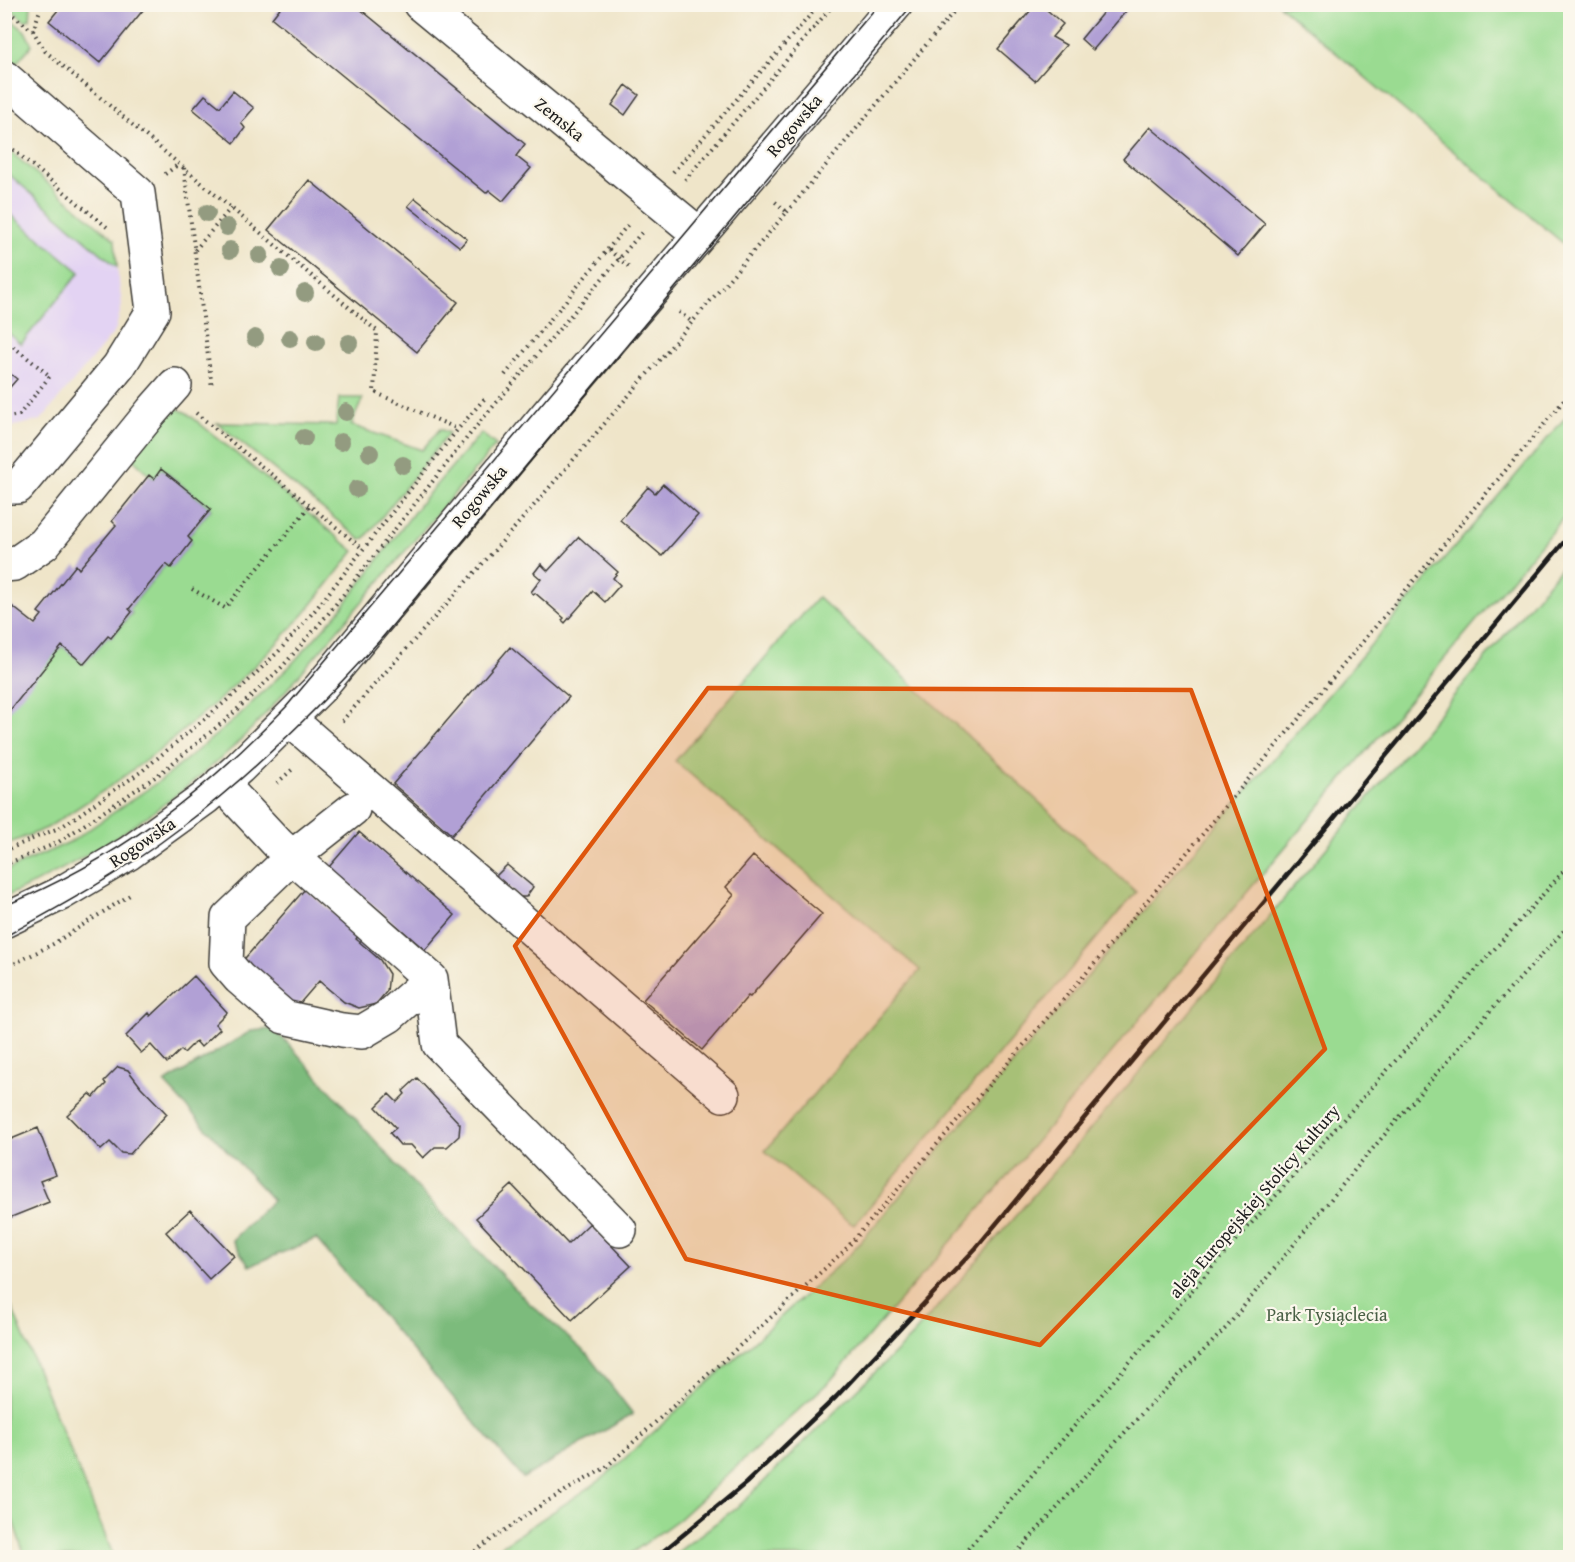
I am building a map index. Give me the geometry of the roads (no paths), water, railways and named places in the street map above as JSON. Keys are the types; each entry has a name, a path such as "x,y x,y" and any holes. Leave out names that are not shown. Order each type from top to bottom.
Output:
{"street":[{"name":"Zemska","path":"420,4 700,235"},
{"name":"Rogowska","path":"4,921 60,894 129,853 205,798 319,689 896,4"},
{"path":"4,76 138,193 153,311 119,366 18,487 4,487"},
{"path":"4,565 15,564 44,544 172,388"},
{"path":"289,719 723,1095"},
{"path":"221,783 292,857 431,979 439,1044 620,1230"},
{"path":"353,809 292,857 228,918 226,963 239,978 284,1017 342,1030 362,1032 389,1016 431,979"}],"tram line":[{"path":"4,906 84,868 156,822 222,768 286,707 879,4"},
{"path":"4,937 116,873 179,829 260,762 334,690 381,639 913,4"}],"railway":[{"path":"655,1558 746,1483 836,1397 976,1248 1570,535"}],"park label":[{"name":"Park Tysiąclecia","path":"1327,1314"}]}
